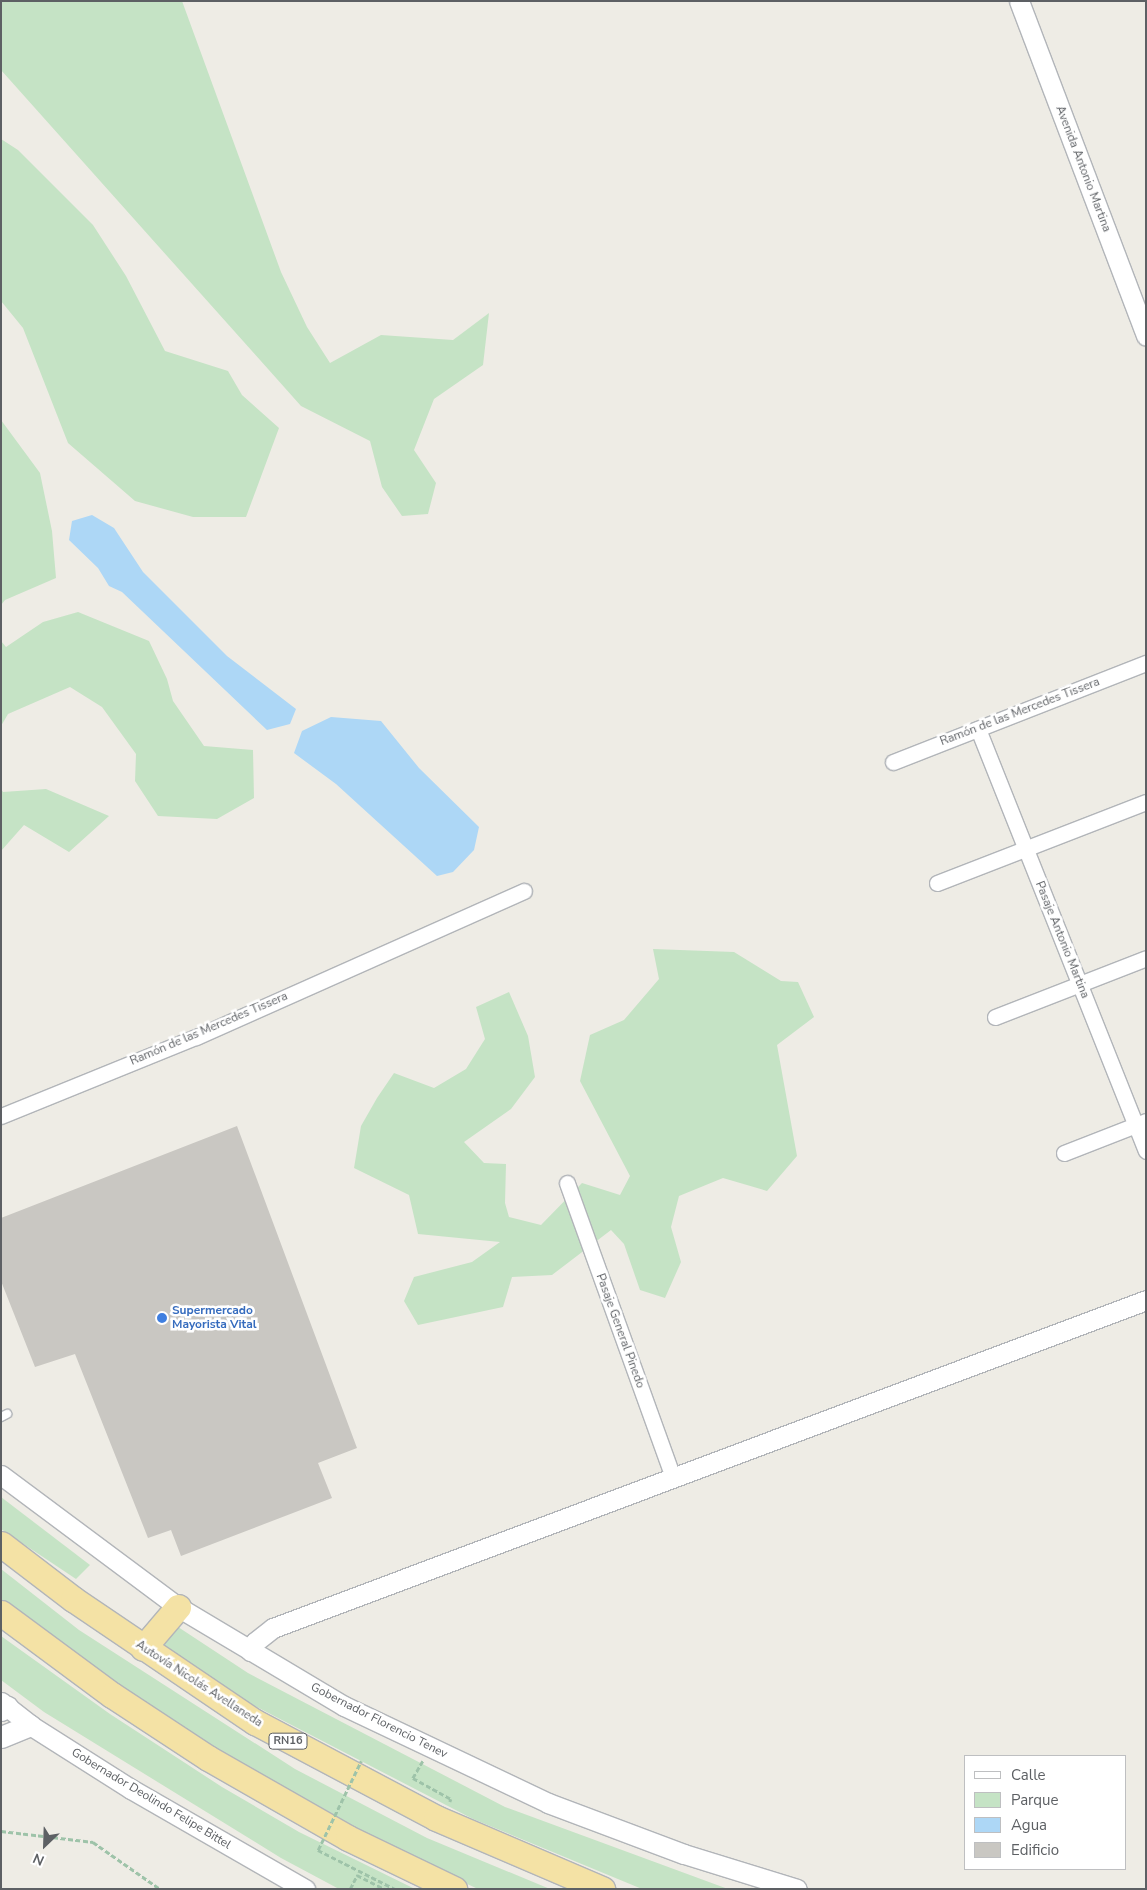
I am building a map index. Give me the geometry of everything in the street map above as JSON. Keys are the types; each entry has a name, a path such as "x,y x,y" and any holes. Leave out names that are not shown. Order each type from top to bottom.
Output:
{"highway":[{"name":"Autovía Nicolás Avellaneda","path":"1,1544 143,1648 255,1722 371,1786 538,1864 602,1889"},
{"path":"143,1648 178,1607"},
{"path":"1,1613 112,1695 230,1772 348,1838 454,1889"}],"main road":[{"path":"1,1737 30,1725"}],"street":[{"name":"Avenida Antonio Martina","path":"1019,1 1146,336"},
{"name":"Ramón de las Mercedes Tissera","path":"893,762 1146,663"},
{"name":"Pasaje Antonio Martina","path":"978,729 1080,984 1141,1123 1146,1151"},
{"path":"937,883 1146,802"},
{"name":"Ramón de las Mercedes Tissera","path":"1,1116 196,1037 524,891"},
{"path":"995,1017 1146,958"},
{"path":"1064,1153 1141,1123"},
{"name":"Pasaje General Pinedo","path":"568,1183 673,1478"},
{"path":"250,1651 255,1642 273,1628 1146,1300"},
{"name":"Gobernador Florencio Tenev","path":"1,1475 178,1607 344,1706 548,1803 684,1854 797,1889"},
{"name":"Gobernador Deolindo Felipe Bittel","path":"3,1706 132,1789 306,1889"}],"path":[{"path":"413,1778 425,1758"},
{"path":"362,1761 318,1850 396,1889"},
{"path":"1,1831 92,1842 160,1889"},
{"path":"350,1889 357,1874 384,1889"}],"green space":[{"path":"1,1 182,1 281,272 307,327 330,363 381,335 453,340 489,313 483,365 434,399 414,450 436,483 428,514 402,516 382,487 370,441 301,406 1,70"},
{"path":"1,139 18,150 93,225 126,276 165,351 228,371 242,395 279,428 246,517 193,517 135,501 68,443 23,328 1,301"},
{"path":"1,420 40,473 52,531 56,578 5,600 1,605"},
{"path":"78,612 149,641 167,679 173,701 204,746 253,750 254,798 217,819 158,816 135,781 136,754 102,707 70,687 8,714 1,726 1,641 6,647 43,622"},
{"path":"1,789 3,792 46,789 109,816 69,852 24,825 1,851"},
{"path":"653,949 734,952 781,981 798,982 814,1017 777,1045 797,1156 767,1191 723,1178 679,1196 671,1227 681,1262 665,1298 640,1290 624,1244 611,1230 552,1275 512,1277 503,1307 418,1325 404,1301 414,1277 472,1262 500,1242 418,1234 409,1195 354,1168 361,1126 377,1098 394,1073 434,1088 466,1069 485,1039 476,1007 509,992 528,1036 535,1077 511,1109 464,1142 484,1163 506,1164 505,1203 509,1217 541,1225 582,1183 620,1195 630,1176 580,1081 590,1035 624,1020 659,979"},
{"path":"1,1497 90,1565 76,1579 1,1529"},
{"path":"1,1569 79,1630 295,1769 427,1838 550,1889 478,1889 352,1830 185,1732 1,1603"},
{"path":"172,1623 248,1673 505,1807 728,1889 642,1889 473,1819 224,1690 154,1638"},
{"path":"1,1636 110,1714 222,1787 299,1832 415,1889 339,1889 281,1858 44,1712 1,1680"}],"water":[{"path":"92,515 114,528 143,572 227,656 296,709 290,724 267,730 122,592 109,586 98,568 69,540 72,521"},
{"path":"331,717 381,721 419,768 479,827 474,850 453,872 437,876 336,784 294,753 302,731"}],"building":[{"name":"Supermercado Mayorista Vital","path":"237,1126 357,1448 318,1463 332,1498 181,1556 171,1530 148,1538 75,1354 35,1367 1,1281 1,1218"}],"place":[{"name":"Supermercado Mayorista Vital","path":"162,1318"}]}
